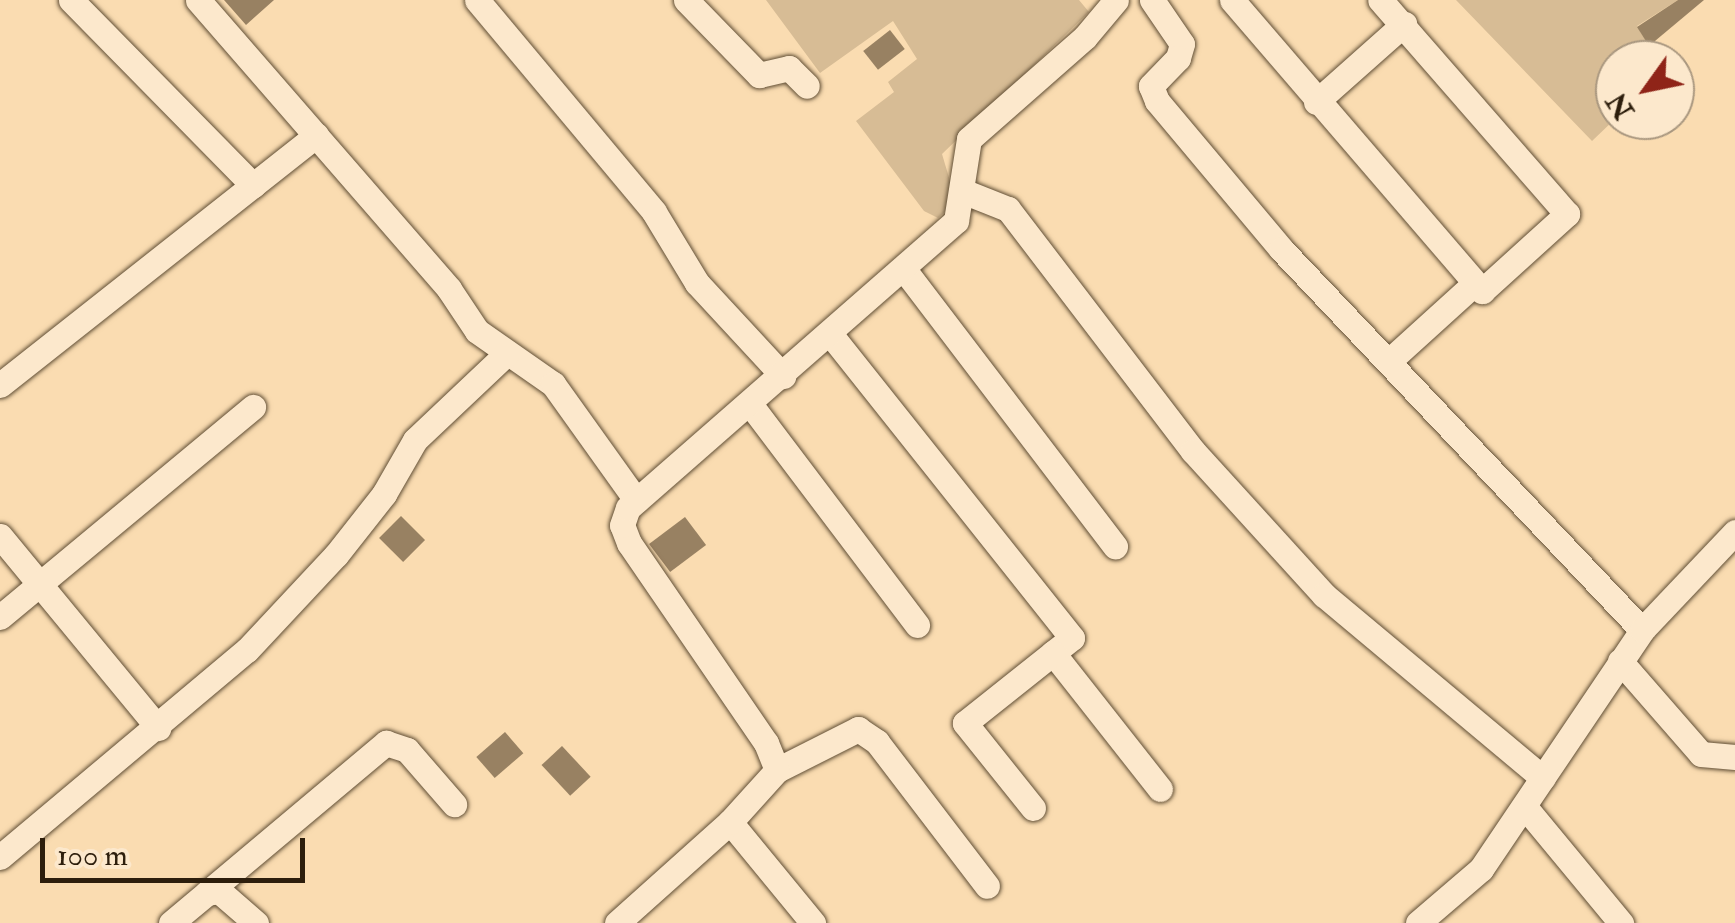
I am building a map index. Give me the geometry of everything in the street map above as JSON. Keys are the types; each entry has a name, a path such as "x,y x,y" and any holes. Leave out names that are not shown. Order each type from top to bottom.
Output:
{"street":[{"path":"71,0 252,185"},
{"path":"198,0 316,135 477,331 552,384 636,500"},
{"path":"476,0 654,212 697,283 783,376"},
{"path":"686,0 759,75 789,68 807,86"},
{"path":"1152,0 1182,44 1178,58 1152,86 1157,102 1282,249 1642,630"},
{"path":"1232,0 1482,291 1567,214 1380,0"},
{"path":"777,770 766,743 628,543 623,518 636,500 906,272 961,215 966,192 962,164 969,140 1084,37 1101,5"},
{"path":"1316,102 1404,24"},
{"path":"0,385 316,135"},
{"path":"966,192 1008,209 1193,451 1324,595 1543,778"},
{"path":"906,272 1115,546"},
{"path":"1389,361 1474,284"},
{"path":"831,336 1072,638 965,723 1033,808"},
{"path":"0,858 247,650 323,569 384,494 415,440 507,353"},
{"path":"750,404 918,625"},
{"path":"0,616 252,407"},
{"path":"0,536 158,728"},
{"path":"1427,920 1481,869 1642,630 1732,541"},
{"path":"1052,654 1160,789"},
{"path":"1620,661 1701,754 1735,757"},
{"path":"617,923 730,822 777,770 858,729 876,742 987,886"},
{"path":"170,923 386,744 408,750 454,804"},
{"path":"1525,807 1621,923"},
{"path":"730,822 812,923"},
{"path":"207,892 232,896 256,923"}],"shaded area":[{"path":"766,0 1079,0 1089,12 942,154 956,201 938,218 924,211 856,121 894,92 888,82 917,59 893,21 820,73"},
{"path":"1456,0 1678,0 1637,26 1645,40 1595,40 1592,141"}],"building":[{"path":"224,0 274,0 246,25"},
{"path":"1678,0 1704,0 1656,40 1645,40 1637,27"},
{"path":"890,30 905,49 878,70 863,51"},
{"path":"401,516 425,540 403,562 379,538"},
{"path":"685,517 706,545 670,572 649,544"},
{"path":"505,732 523,753 495,778 476,757"},
{"path":"562,746 591,777 570,796 542,765"}]}
